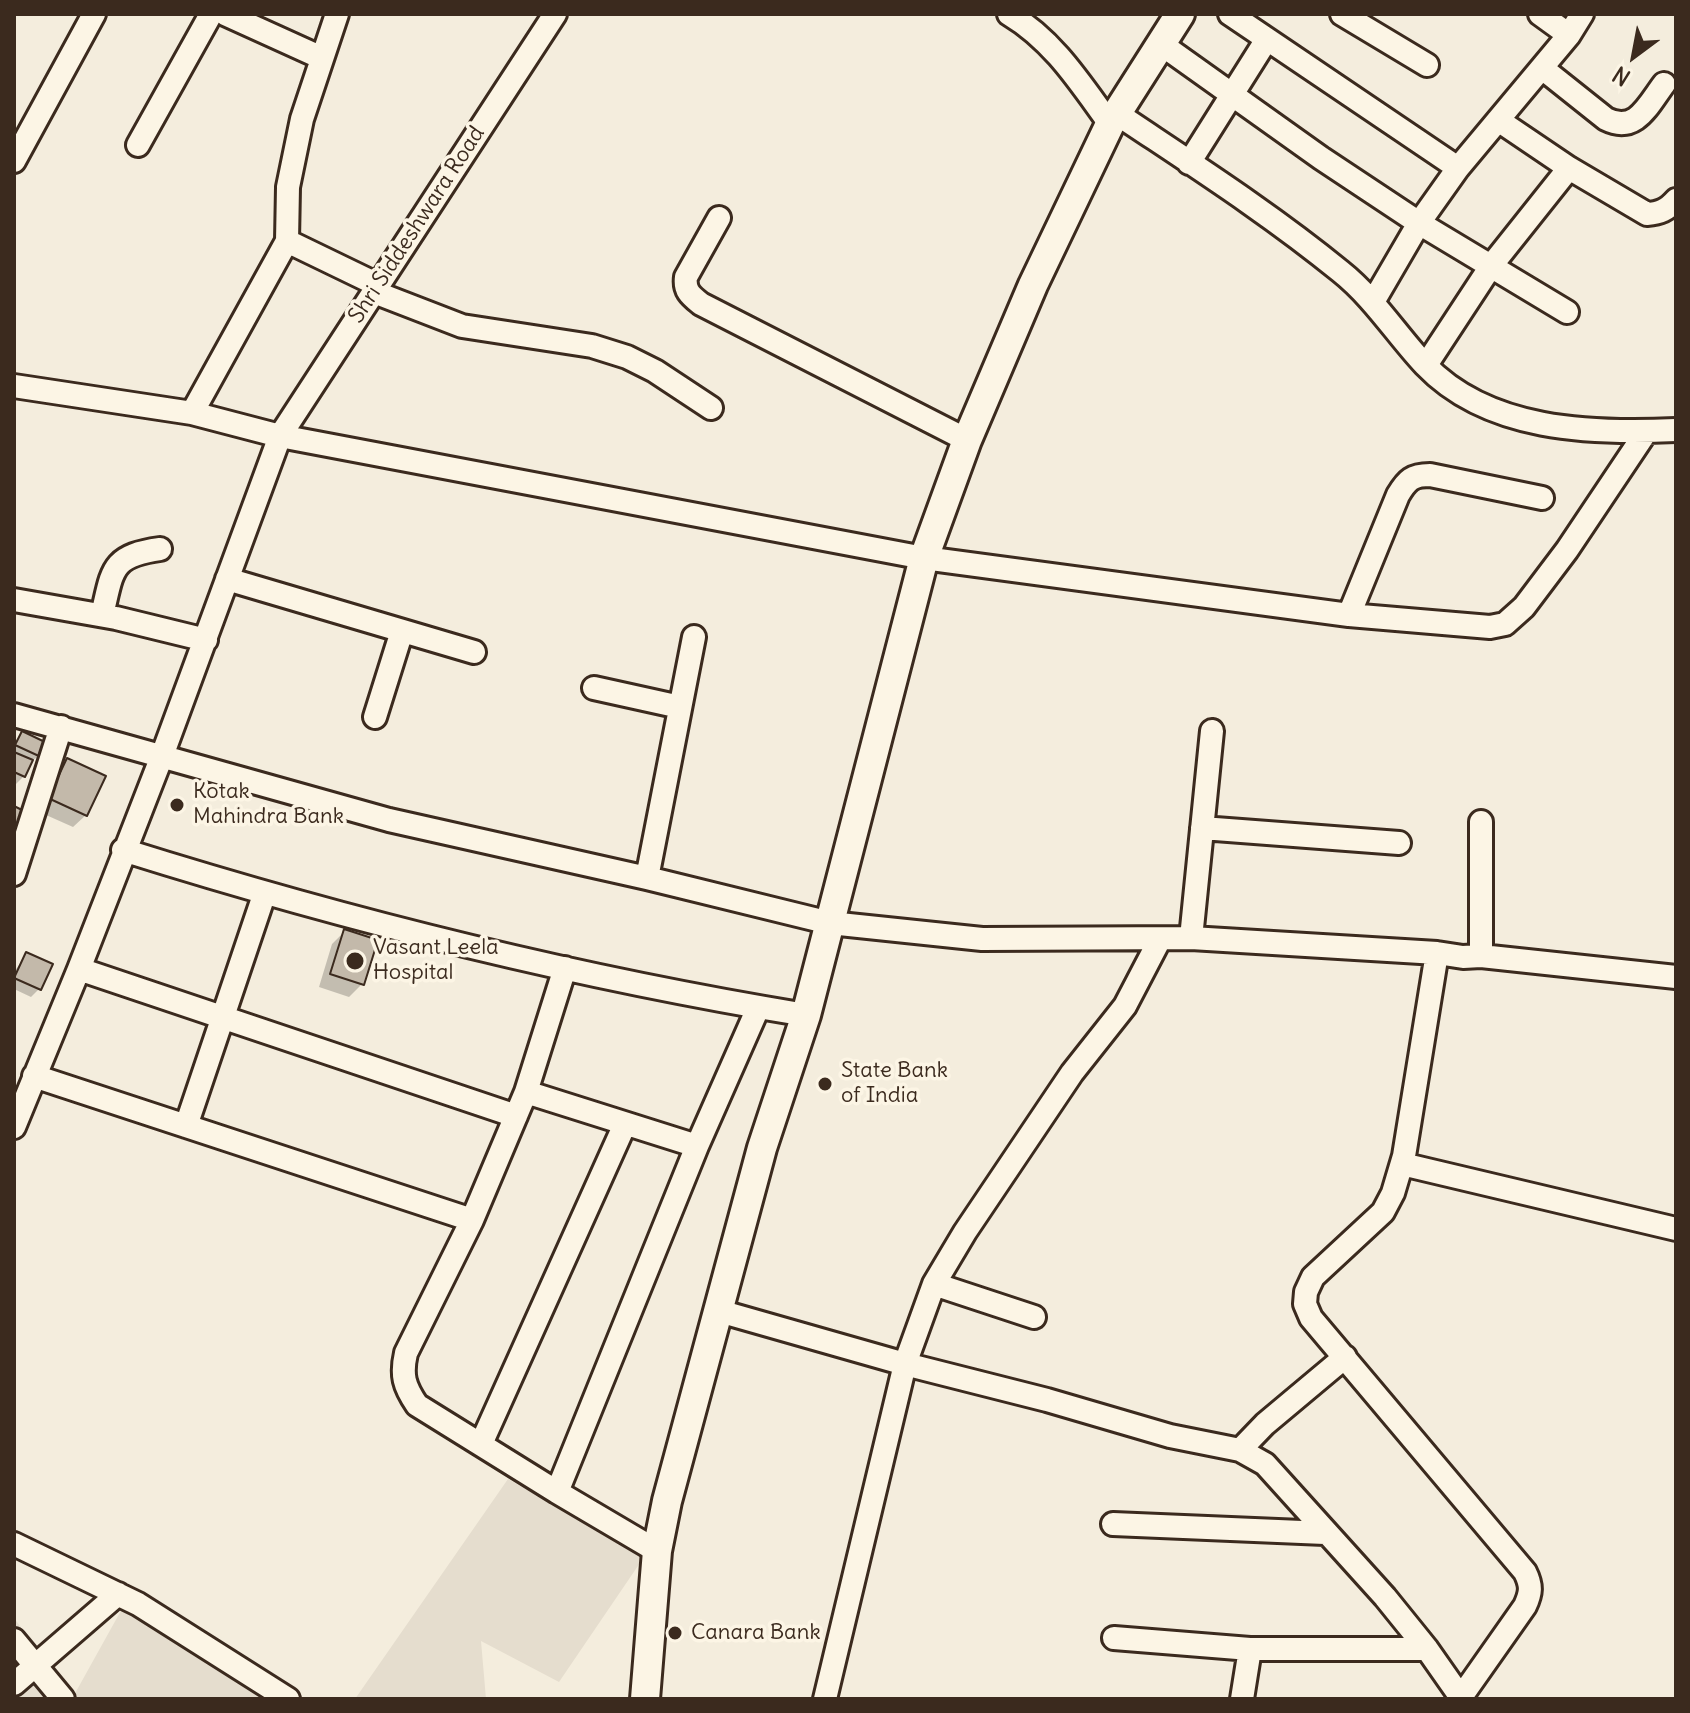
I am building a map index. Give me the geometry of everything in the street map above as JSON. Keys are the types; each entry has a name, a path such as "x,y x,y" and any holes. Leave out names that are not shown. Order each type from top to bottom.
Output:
{"main road":[{"path":"645,1699 657,1551 667,1501 762,1148 806,1015 924,558 967,440 1033,285 1113,118 1180,14"}],"street":[{"path":"14,161 94,14"},
{"path":"138,145 211,14"},
{"path":"225,14 322,58"},
{"path":"192,413 287,241 288,187 302,119 337,14"},
{"name":"Shri Siddeshwara Road","path":"14,1127 162,756 280,436 555,14"},
{"path":"1009,14 1041,36 1113,118 1189,163 1293,233 1373,302 1426,365 1451,388 1479,405 1519,418 1596,431 1660,431 1676,449"},
{"path":"1230,14 1458,168"},
{"path":"1342,14 1427,65"},
{"path":"1540,14 1569,35"},
{"path":"1373,302 1419,223 1458,168 1569,35 1582,14"},
{"path":"1189,163 1267,39"},
{"path":"1161,44 1419,223 1567,312"},
{"path":"1542,68 1615,124 1626,125 1639,117 1664,84"},
{"path":"1498,120 1569,168 1647,214 1669,208 1676,200"},
{"path":"1426,365 1491,266 1569,168"},
{"path":"719,218 686,277 689,295 701,304 967,440"},
{"path":"287,241 376,289 462,326 592,346 627,357 655,371 711,408"},
{"path":"14,386 192,413 280,436 924,558 1349,615 1490,627 1505,624 1524,607 1660,431"},
{"path":"1349,615 1398,495 1415,475 1430,475 1542,498"},
{"path":"102,615 110,584 123,559 135,553 160,549"},
{"path":"227,579 474,652"},
{"path":"14,600 102,615 206,640"},
{"path":"375,717 402,631"},
{"path":"647,878 694,637"},
{"path":"594,688 680,707"},
{"path":"14,715 389,820 830,923 982,939 1191,938 1437,953 1676,977"},
{"path":"14,874 61,727"},
{"path":"1191,938 1212,731"},
{"path":"1481,822 1481,956"},
{"path":"1202,828 1399,843"},
{"path":"123,850 264,895 565,968 806,1015"},
{"path":"186,1126 264,895"},
{"path":"825,1699 905,1364 934,1284 965,1232 1072,1073 1125,1006 1160,939"},
{"path":"719,1311 1170,1436 1240,1450 1265,1464 1385,1597 1461,1698 1525,1606 1531,1584 1525,1572 1311,1318 1305,1304 1306,1292 1313,1277 1383,1212 1393,1193 1402,1164 1437,953"},
{"path":"565,968 526,1092 472,1220 406,1353 402,1373 405,1388 417,1405 657,1551"},
{"path":"79,969 516,1116"},
{"path":"557,1492 697,1146 758,1008"},
{"path":"34,1076 472,1220"},
{"path":"526,1092 697,1146"},
{"path":"481,1444 625,1124"},
{"path":"1402,1164 1676,1229"},
{"path":"934,1284 1034,1317"},
{"path":"1240,1450 1265,1424 1345,1357"},
{"path":"1113,1524 1325,1533"},
{"path":"14,1544 118,1594 288,1699"},
{"path":"14,1684 118,1594"},
{"path":"1114,1638 1250,1649 1427,1649"},
{"path":"14,1640 63,1699"},
{"path":"1242,1699 1250,1649"}],"shaded area":[{"path":"508,1479 644,1557 559,1682 481,1641 486,1699 355,1699"},
{"path":"128,1598 284,1699 14,1699 14,1618 73,1697"}],"building":[{"path":"22,731 47,743 41,757 15,745"},
{"path":"14,752 33,760 25,777 14,772"},
{"path":"67,758 106,776 87,816 48,798"},
{"path":"14,806 24,811 14,832"},
{"path":"344,929 378,940 364,985 330,974"},
{"path":"26,952 53,964 41,990 14,978"}],"place":[{"name":"Kotak Mahindra Bank","path":"177,805"},
{"name":"Vasant Leela Hospital","path":"355,961"},
{"name":"State Bank of India","path":"825,1084"},
{"name":"Canara Bank","path":"675,1633"}]}
